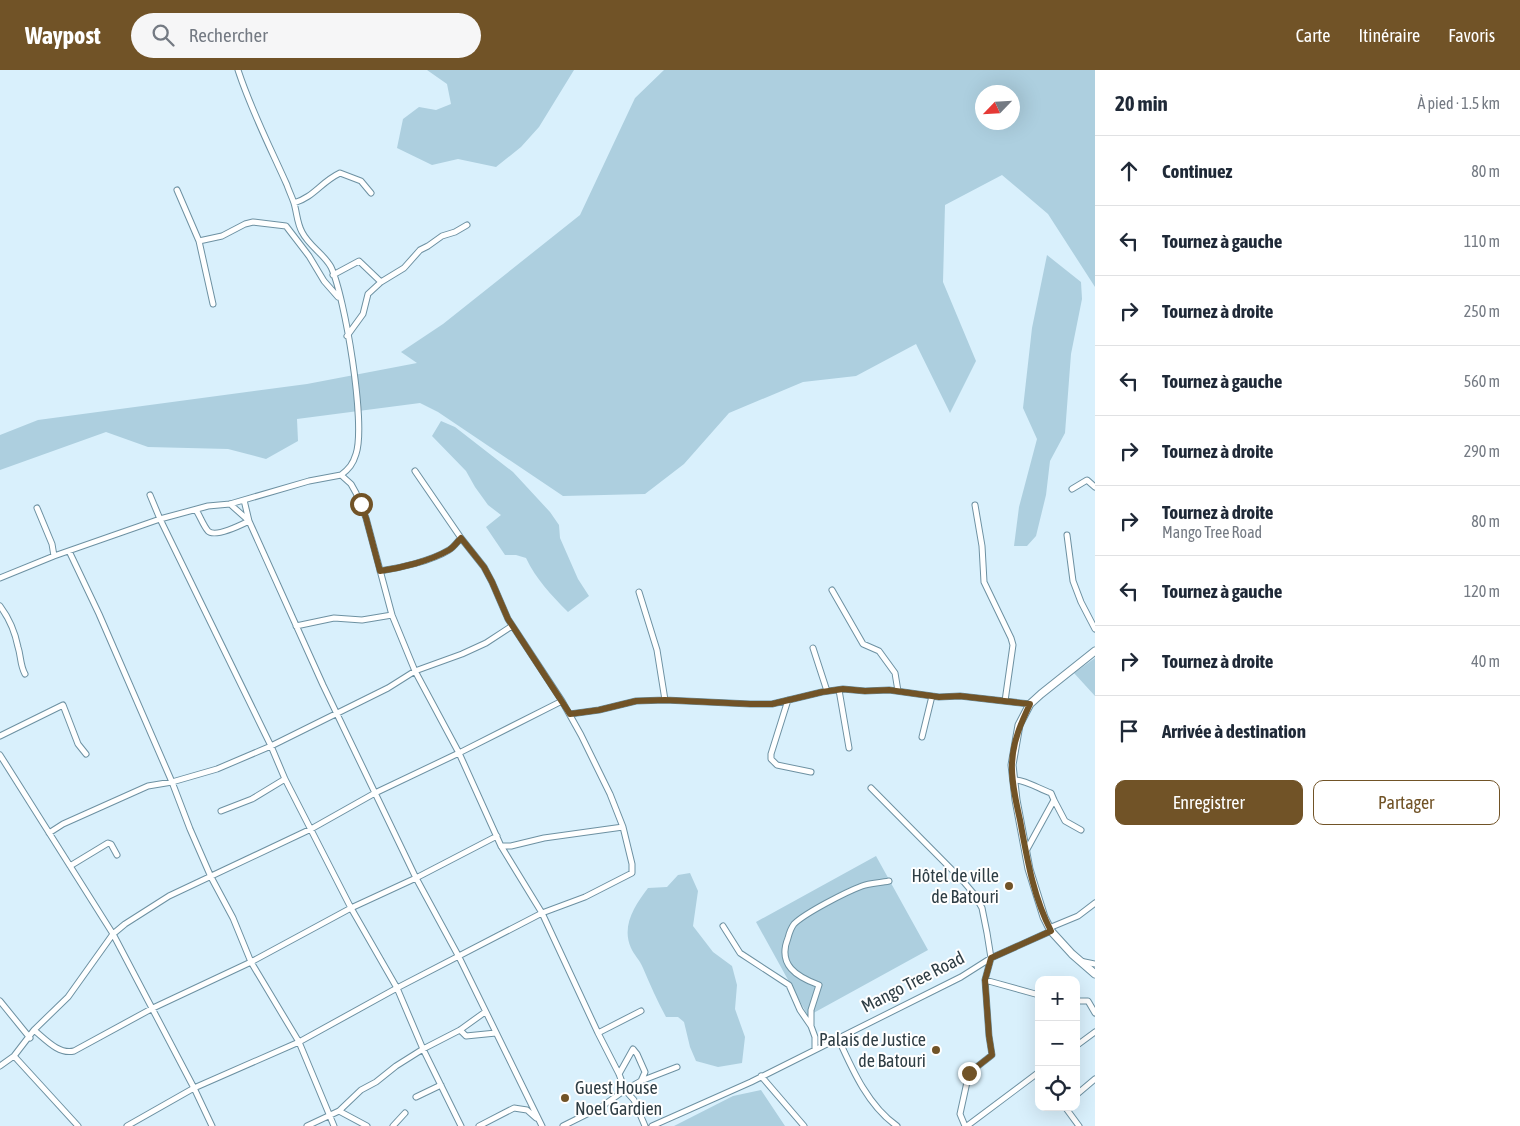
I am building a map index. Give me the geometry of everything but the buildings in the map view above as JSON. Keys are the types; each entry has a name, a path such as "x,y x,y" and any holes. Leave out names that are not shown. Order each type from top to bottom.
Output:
{"main road":[{"path":"1095,651 1030,704 1016,738 1012,765 1013,780 1033,886 1044,917 1050,929 1095,974"}],"street":[{"path":"0,578 54,556 160,519 208,506 230,504 309,481 341,475 350,468 356,453 358,438 356,388 340,300 333,275 328,264 306,240 301,231 294,203 271,148 252,112 238,70"},
{"path":"294,203 305,199 331,177 340,173 361,181 371,193"},
{"path":"177,190 199,241 213,304"},
{"path":"199,241 222,236 244,224 253,222 286,226 309,256 324,281 340,300"},
{"path":"347,336 363,314 368,294 381,282 404,268 420,250 442,236 467,225"},
{"path":"333,275 359,261 381,282"},
{"path":"127,1126 194,1088 299,1042 397,988 542,914 585,897 632,873 632,864 623,827 610,794 570,714 512,626 484,567 461,538 415,471"},
{"path":"341,475 351,484 366,518 392,615 415,671 459,753 501,846 542,914 625,1090 634,1100 645,1126"},
{"path":"1072,489 1087,480 1095,487"},
{"path":"150,495 311,829 351,908 397,988 423,1049 460,1126"},
{"path":"244,500 249,521 337,714 416,878 459,957 542,1126"},
{"path":"230,504 249,521"},
{"path":"975,504 982,546 984,582 1012,641 1005,701"},
{"path":"37,508 52,544 54,556"},
{"path":"196,510 209,532 214,534 249,521"},
{"path":"1067,535 1073,581 1095,629"},
{"path":"380,571 398,569 436,556 451,549 461,538"},
{"path":"69,551 99,614 211,877 233,918 252,962 299,1042 334,1126"},
{"path":"832,590 863,644 879,652 895,673 898,691"},
{"path":"639,592 657,650 665,700"},
{"path":"0,606 8,618 25,674"},
{"path":"296,626 334,618 362,620 392,615"},
{"path":"49,833 63,824 148,786 172,782 217,769 271,746 388,688 415,671 486,643 512,626"},
{"path":"814,648 827,691"},
{"path":"570,714 599,710 628,702 665,700 772,704 839,690 898,691 932,696 960,696 1030,704"},
{"path":"839,690 849,748"},
{"path":"922,738 932,696"},
{"path":"788,700 771,759 777,765 811,772"},
{"path":"0,1066 14,1056 30,1038 34,1030 68,997 113,934 125,924 169,896 311,829 375,793 562,701"},
{"path":"0,736 63,705 78,744 86,754"},
{"path":"0,755 113,934 153,1008 212,1126"},
{"path":"221,811 252,799 286,779"},
{"path":"1013,780 1020,779 1036,788 1051,793 1065,820 1082,830"},
{"path":"871,788 958,875 974,894 982,908 991,958 985,980 992,1055 969,1073 960,1114 966,1126 1035,1075"},
{"path":"1026,852 1054,800"},
{"path":"501,846 511,846 544,838 623,827"},
{"path":"34,1030 58,1049 68,1052 94,1041 153,1008 252,962 351,908 416,878 497,836"},
{"path":"70,866 108,843 111,844 117,855"},
{"path":"811,1026 811,1010 819,985 797,975 784,958 784,946 794,924 820,907 863,885 889,881"},
{"name":"Mango Tree Road","path":"652,1126 761,1076 961,977 991,958 1078,916 1095,903"},
{"path":"723,926 740,953 788,983 800,1010 811,1026 815,1037 815,1048"},
{"path":"1080,961 1095,964"},
{"path":"985,980 1035,994"},
{"path":"0,1001 30,1038"},
{"path":"1080,1001 1088,1001 1095,1013"},
{"path":"598,1033 641,1011"},
{"path":"307,1126 338,1111 361,1090 376,1082 396,1066 423,1049 460,1030 485,1012"},
{"path":"460,1030 466,1036 496,1033"},
{"path":"1080,1043 1095,1032"},
{"path":"838,1038 868,1095 897,1126"},
{"path":"618,1074 633,1049 645,1072 641,1081"},
{"path":"14,1056 78,1126"},
{"path":"563,1126 601,1107 641,1081 677,1067"},
{"path":"761,1076 804,1126"},
{"path":"1080,1092 1095,1079"},
{"path":"416,1097 441,1085"},
{"path":"479,1126 514,1108 527,1110 539,1120"},
{"path":"338,1111 367,1126"},
{"path":"1068,1111 1079,1126"},
{"path":"393,1126 405,1112"}],"shaded area":[{"path":"427,70 574,70 539,127 521,147 496,167 458,159 432,165 397,148 403,119 419,107 436,110 451,104 447,84"},
{"path":"664,70 1095,70 1095,287 1048,214 1002,175 945,205 943,282 976,361 950,413 916,344 856,376 803,382 729,413 684,464 645,494 563,496 438,412 420,403 297,419 298,441 266,459 228,449 148,447 106,432 0,470 0,435 38,420 307,384 417,363 401,352 443,324 580,215 635,98"},
{"path":"1047,255 1081,282 1082,299 1071,354 1065,433 1050,461 1046,495 1036,536 1027,546 1014,546 1019,507 1037,439 1023,408 1032,328"},
{"path":"441,421 455,427 513,472 550,512 559,525 560,538 578,579 589,596 568,612 544,586 526,558 516,555 505,555 486,527 501,515 488,505 466,471 432,436"},
{"path":"1095,658 1095,696 1074,673"},
{"path":"876,856 928,950 808,1016 756,922"},
{"path":"690,873 698,891 693,926 713,952 732,966 737,985 735,1009 745,1037 742,1063 718,1067 696,1061 690,1047 684,1022 678,1017 666,1017 628,940 631,916 638,901 648,888 667,887 678,875"},
{"path":"761,1090 785,1126 674,1126 733,1096"}],"place":[{"name":"Hôtel de ville de Batouri","path":"1009,886"},
{"name":"Palais de Justice de Batouri","path":"936,1050"},
{"name":"Guest House Noel Gardien","path":"565,1098"}],"route":[{"path":"361,504 380,571 398,569 436,556 451,549 461,538 484,567 508,619 570,714 599,710 636,701 665,700 772,704 843,689 904,691 939,697 960,696 1030,704 1016,738 1012,755 1012,774 1033,886 1051,931 991,958 985,980 992,1055 969,1073"}]}
